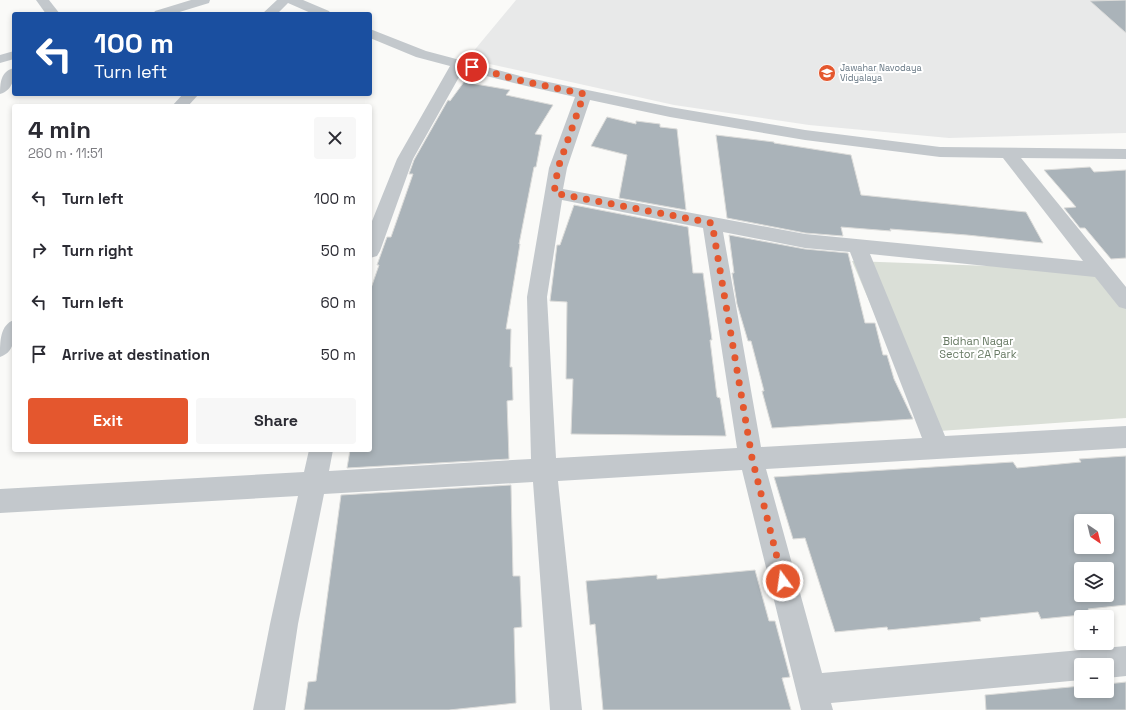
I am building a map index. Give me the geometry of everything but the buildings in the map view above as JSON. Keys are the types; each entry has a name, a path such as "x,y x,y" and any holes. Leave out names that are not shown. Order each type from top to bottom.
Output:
{"street":[{"path":"42,0 51,12"},
{"path":"166,12 204,0"},
{"path":"271,12 284,0"},
{"path":"292,0 319,12"},
{"path":"372,34 421,54 522,81 670,112 805,135 940,152 1126,154"},
{"path":"0,59 12,56"},
{"path":"372,246 405,159 459,64"},
{"path":"0,89 12,74"},
{"path":"566,710 544,470 537,297 558,168 584,94"},
{"path":"182,104 189,96"},
{"path":"1008,153 1126,301"},
{"path":"554,193 805,241 1102,270"},
{"path":"712,223 752,458 814,699 1126,661"},
{"path":"857,246 938,448"},
{"path":"0,348 12,331"},
{"path":"0,501 1126,437"},
{"path":"269,710 284,624 321,452"}],"shaded area":[{"name":"Jawahar Navodaya Vidyalaya","path":"516,0 1126,0 1126,133 949,138 809,125 674,105 467,59"}],"green space":[{"name":"Bidhan Nagar Sector 2A Park","path":"852,261 1102,270 1126,307 1126,418 925,432"}],"place":[{"name":"Jawahar Navodaya Vidyalaya","path":"827,73"}],"route":[{"path":"472,67 522,81 584,94 558,168 554,193 712,223 752,458 783,581"}]}
